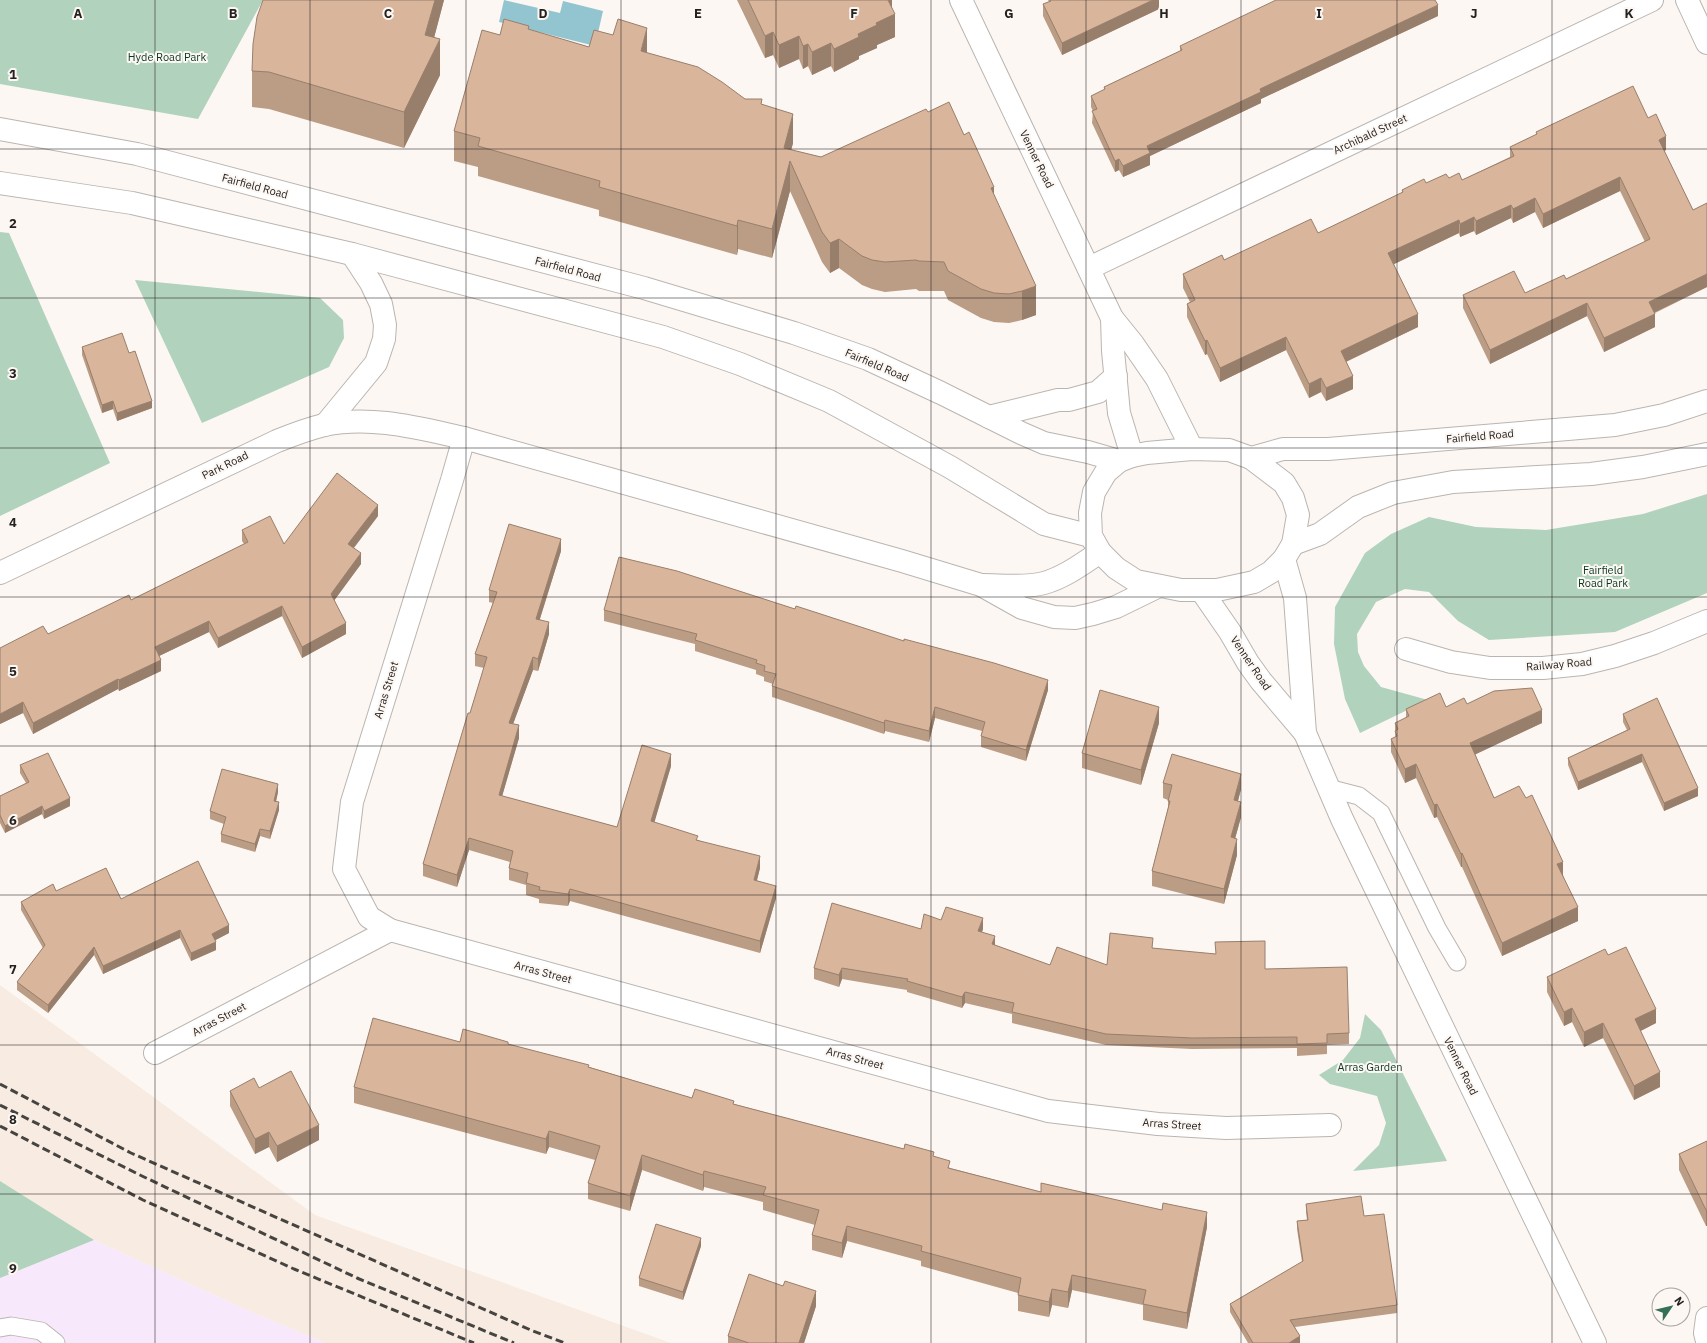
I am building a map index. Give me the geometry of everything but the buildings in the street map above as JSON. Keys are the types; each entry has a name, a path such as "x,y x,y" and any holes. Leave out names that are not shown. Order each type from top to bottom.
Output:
{"street":[{"name":"Venner Road","path":"961,0 1112,318 1134,344 1157,379 1192,448"},
{"name":"Archibald Street","path":"1088,268 1652,0"},
{"path":"1687,0 1707,43"},
{"name":"Fairfield Road","path":"0,129 137,154 644,288 794,333 868,359 941,393 1021,434 1044,443 1125,458"},
{"path":"0,183 132,203 352,254 663,337 740,364 829,401 950,467 1044,524 1096,544"},
{"path":"325,425 376,363 384,339 385,325 381,304 371,283 352,254"},
{"name":"Venner Road","path":"1112,318 1113,351 1125,458"},
{"path":"989,417 1058,400 1069,400 1098,392 1116,376"},
{"name":"Fairfield Road","path":"1251,458 1283,449 1328,449 1614,425 1664,415 1707,401"},
{"name":"Park Road","path":"0,573 263,447 305,430 325,425 349,422 397,424 464,438"},
{"path":"464,438 981,584 1022,608 1054,617 1075,618 1116,607 1159,586"},
{"name":"Arras Street","path":"464,438 352,802 344,869 369,917 390,930 1048,1111 1158,1124 1226,1128 1330,1125"},
{"path":"1289,552 1298,515 1293,498 1284,483 1251,458 1228,450 1192,448 1147,453 1125,458 1106,472 1094,492 1090,513 1096,544 1116,568 1136,581 1181,590 1217,590 1254,582 1271,572 1289,552 1320,534 1358,506 1393,493 1453,482 1591,474 1643,467 1707,454"},
{"path":"981,584 1042,584 1057,579 1073,571 1096,544"},
{"name":"Venner Road","path":"1289,552 1295,598 1305,733"},
{"name":"Venner Road","path":"1201,590 1230,632 1260,681 1305,733 1328,788 1595,1343"},
{"name":"Railway Road","path":"1406,649 1451,662 1490,668 1551,667 1582,664 1615,656 1654,643 1707,621"},
{"name":"Arras Street","path":"155,1053 390,930"},
{"path":"1707,1318 1705,1333 1707,1341"}],"lane":[{"path":"1328,788 1359,796 1381,813 1437,928 1457,962"},
{"path":"0,1328 11,1326 41,1331 56,1343"}],"shaded area":[{"path":"0,985 315,1215 671,1343 325,1343 240,1307 94,1240 0,1181"},
{"path":"94,1240 240,1307 325,1343 0,1343 0,1278"}],"green space":[{"name":"Hyde Road Park","path":"0,0 263,0 198,119 0,84"},
{"path":"0,232 9,233 110,463 0,516"},
{"path":"135,280 320,298 343,320 344,338 329,367 202,423"},
{"name":"Fairfield Road Park","path":"1707,494 1707,593 1615,632 1489,640 1458,621 1429,592 1405,589 1376,602 1357,634 1358,652 1364,666 1381,687 1428,700 1360,733 1345,699 1334,644 1335,607 1365,553 1391,534 1429,517 1476,527 1546,530 1643,514"},
{"name":"Arras Garden","path":"1365,1014 1381,1030 1447,1161 1353,1171 1379,1145 1386,1123 1377,1096 1330,1084 1319,1075 1343,1060 1360,1038"},
{"path":"0,1181 94,1240 0,1278"}],"water":[{"path":"504,0 560,13 563,1 603,11 595,46 499,22"}],"railway":[{"path":"0,1084 131,1153 533,1331 565,1343"},
{"path":"0,1105 142,1176 357,1278 514,1343"},
{"path":"0,1126 143,1200 294,1269 474,1343"}]}
